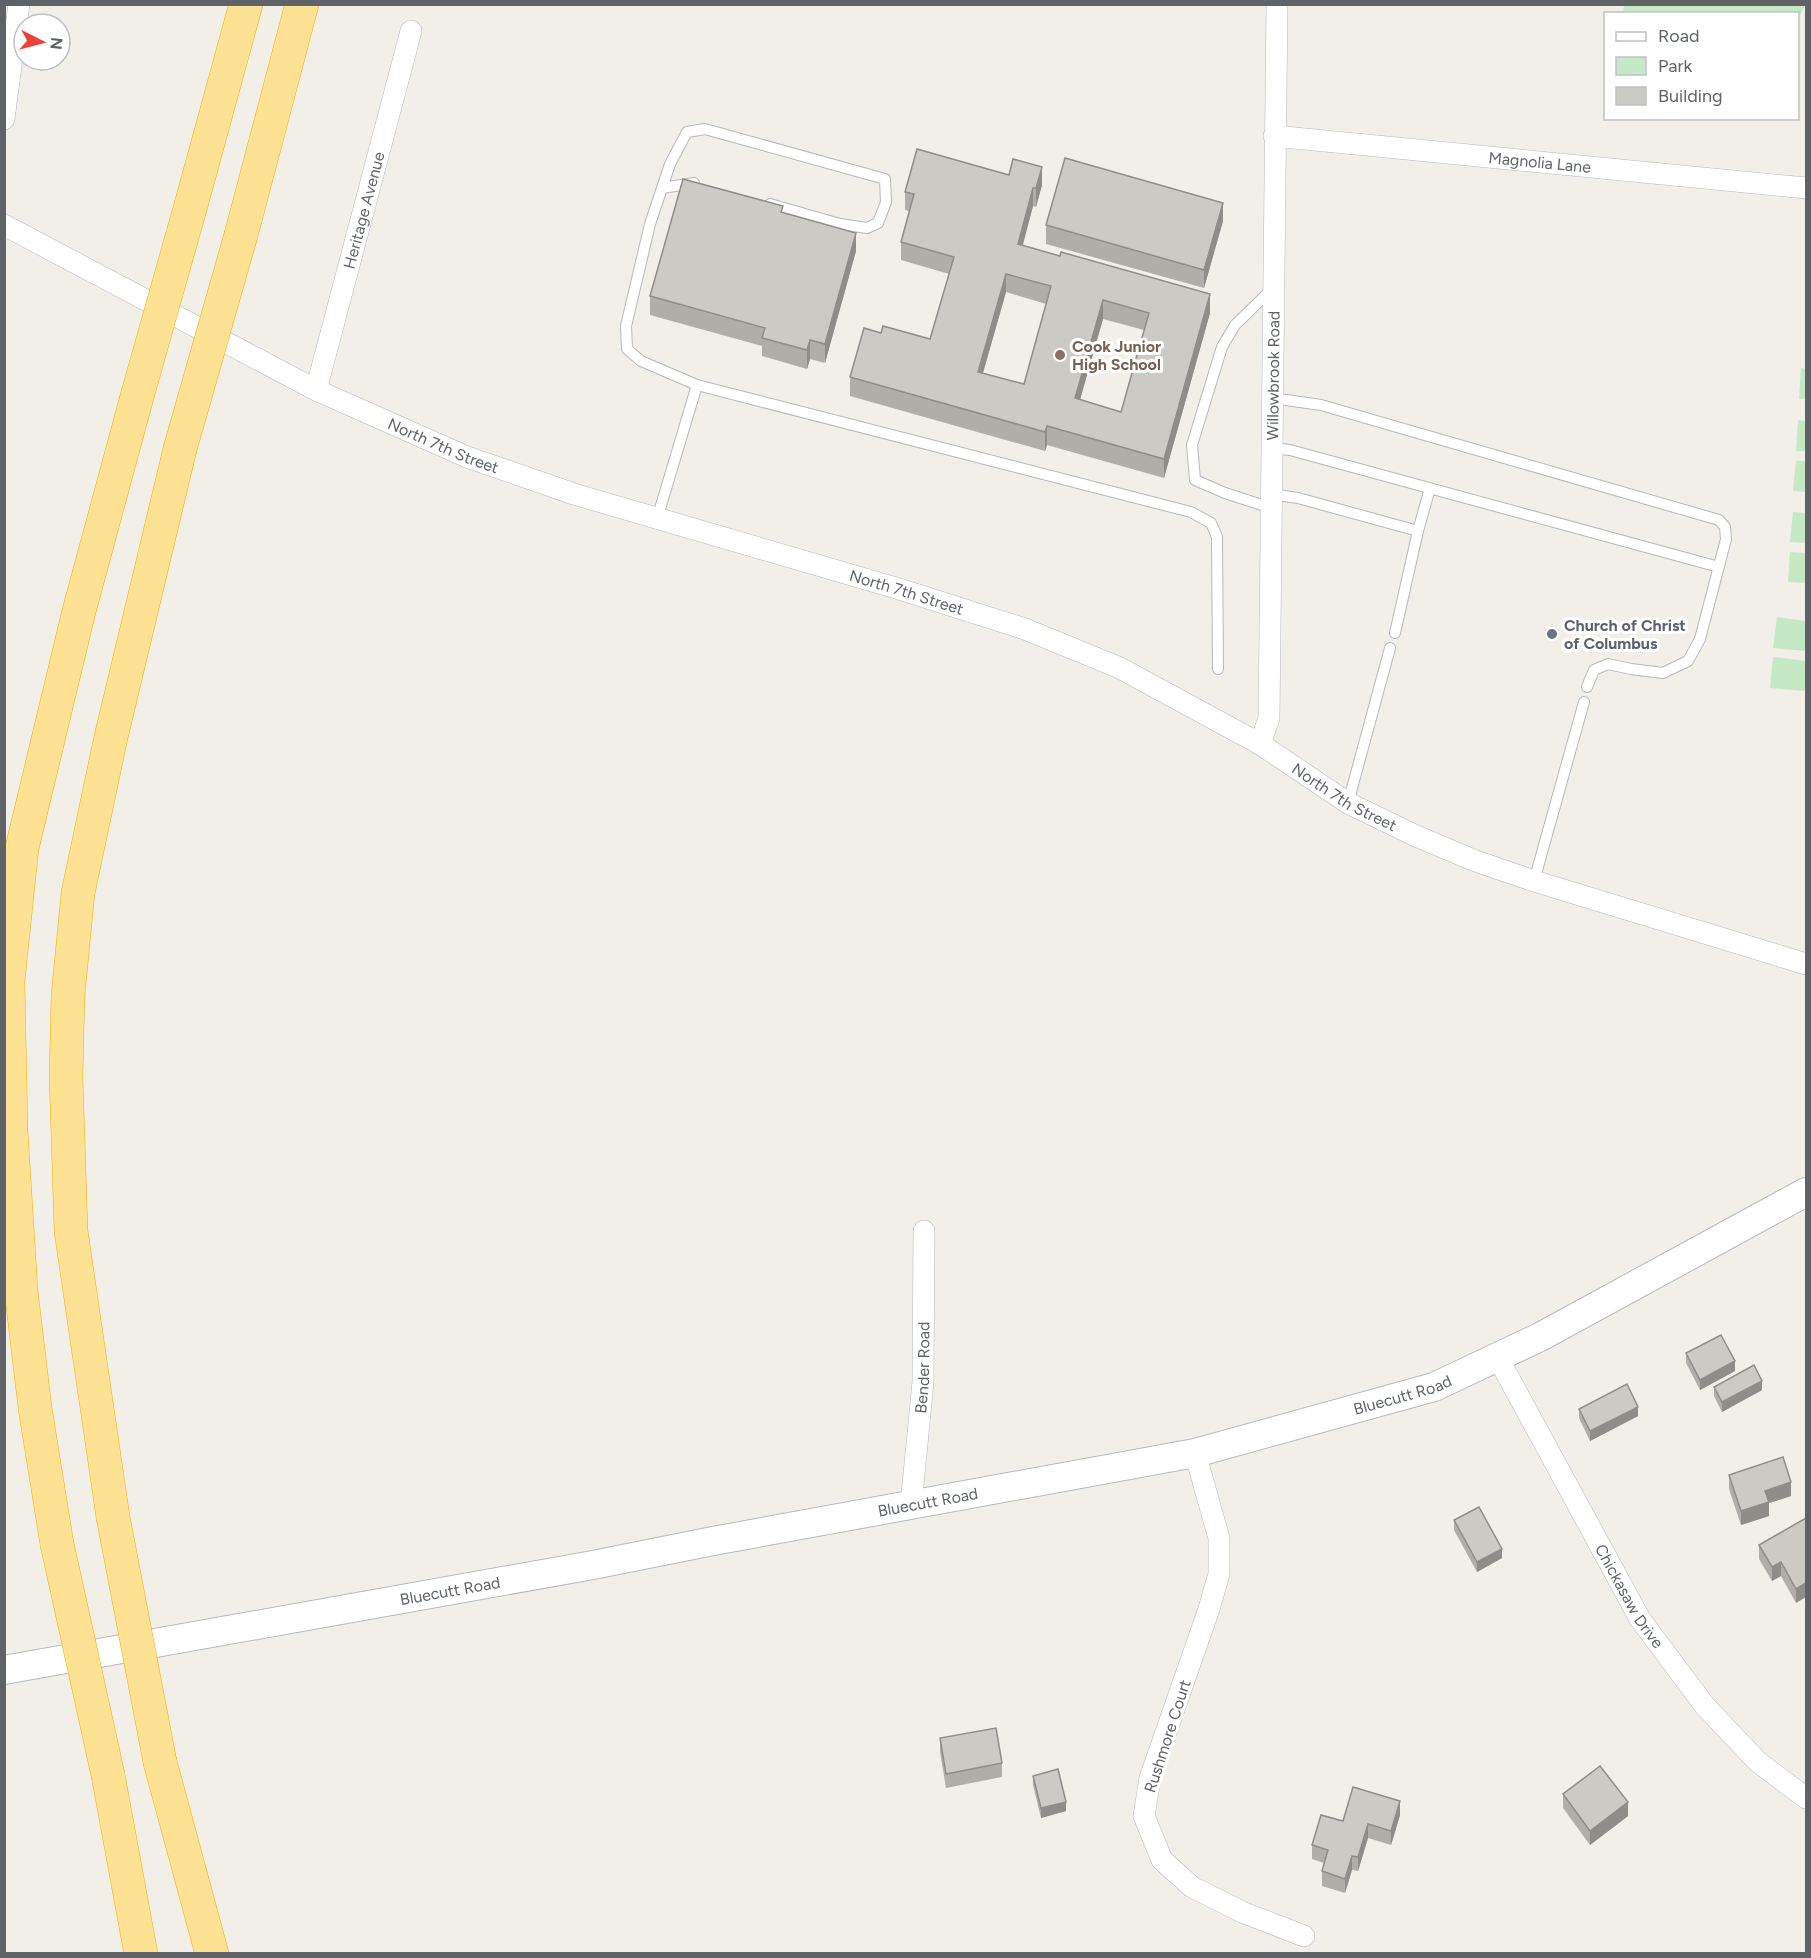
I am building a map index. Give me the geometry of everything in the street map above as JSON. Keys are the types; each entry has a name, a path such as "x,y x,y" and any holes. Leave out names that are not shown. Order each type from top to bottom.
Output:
{"highway":[{"path":"141,1953 108,1775 57,1544 35,1408 21,1290 11,1130 8,981 22,848 79,611 246,4"},
{"path":"196,1953 113,1517 71,1231 66,1076 68,995 78,893 111,737 180,449 241,235 302,4"},
{"path":"160,1762 212,1953"},
{"path":"108,1775 124,1953"}],"street":[{"path":"4,119 19,4"},
{"name":"Willowbrook Road","path":"1260,744 1269,718 1277,4"},
{"name":"Heritage Avenue","path":"316,390 411,32"},
{"name":"Magnolia Lane","path":"1275,136 1806,188"},
{"name":"North 7th Street","path":"4,225 316,390 467,457 574,494 896,588 1025,629 1120,668 1260,744 1348,803 1414,835 1473,860 1534,881 1806,964"},
{"name":"Bluecutt Road","path":"4,1670 593,1565 911,1504 1195,1453 1434,1387 1498,1358 1806,1192"},
{"name":"Bender Road","path":"911,1504 922,1382 924,1231"},
{"name":"Chickasaw Drive","path":"1498,1358 1640,1620 1706,1706 1758,1762 1806,1798"},
{"name":"Rushmore Court","path":"1195,1453 1219,1538 1219,1574 1150,1778 1144,1816 1162,1860 1192,1887 1242,1912 1304,1936"}],"lane":[{"path":"760,201 840,224 867,228 878,223 886,202 885,179 705,129 687,132 670,164 650,224 626,326 627,349 641,361 697,385 1191,512 1211,523 1217,537 1218,669"},
{"path":"662,188 691,182 703,185"},
{"path":"1273,287 1235,325 1222,347 1192,445 1195,480 1225,494 1271,501 1298,498 1418,531"},
{"path":"657,519 697,385"},
{"path":"1272,398 1321,405 1719,520 1725,527 1726,539 1700,639 1688,661 1663,673 1608,664 1594,670 1587,687"},
{"path":"1272,448 1290,450 1719,567"},
{"path":"1395,633 1430,488"},
{"path":"1348,803 1390,648"},
{"path":"1534,881 1584,702"}],"green space":[{"path":"1624,4 1805,5 1799,18 1799,12 1623,12"},
{"path":"1801,368 1806,369 1806,399 1799,399"},
{"path":"1798,420 1806,421 1806,451 1796,451"},
{"path":"1796,461 1806,461 1806,492 1793,491"},
{"path":"1793,512 1806,513 1806,543 1790,542"},
{"path":"1790,552 1806,553 1806,583 1788,582"},
{"path":"1777,617 1806,621 1806,651 1773,648"},
{"path":"1773,657 1806,661 1806,691 1770,688"}],"building":[{"path":"917,149 1009,175 1013,159 1042,167 1036,188 1033,188 1018,244 1060,256 1061,252 1210,294 1164,459 1047,426 1045,432 850,377 864,328 881,333 883,326 930,339 954,257 901,242 914,194 905,192","holes":["1006,274 1051,286 1024,384 978,372","1103,300 1149,313 1121,412 1075,398"]},
{"path":"1065,158 1223,203 1204,270 1046,225"},
{"path":"683,179 783,206 781,212 856,233 825,344 810,340 807,350 762,338 765,328 650,296"},
{"path":"1721,1335 1735,1361 1700,1380 1686,1353"},
{"path":"1754,1365 1762,1381 1722,1402 1714,1387"},
{"path":"1627,1384 1638,1407 1590,1431 1579,1409"},
{"path":"1783,1457 1791,1482 1765,1491 1769,1502 1741,1511 1729,1475"},
{"path":"1479,1507 1502,1549 1477,1562 1454,1520"},
{"path":"1806,1518 1806,1583 1796,1589 1781,1562 1772,1567 1759,1545"},
{"path":"996,1728 1002,1763 946,1774 940,1738"},
{"path":"1600,1766 1628,1802 1590,1831 1563,1794"},
{"path":"1058,1769 1066,1802 1041,1808 1033,1776"},
{"path":"1353,1787 1400,1801 1391,1831 1368,1824 1358,1857 1352,1856 1345,1879 1322,1871 1328,1850 1312,1845 1321,1815 1343,1821"}],"place":[{"name":"Cook Junior High School","path":"1060,355"},
{"name":"Church of Christ of Columbus","path":"1552,634"}]}
